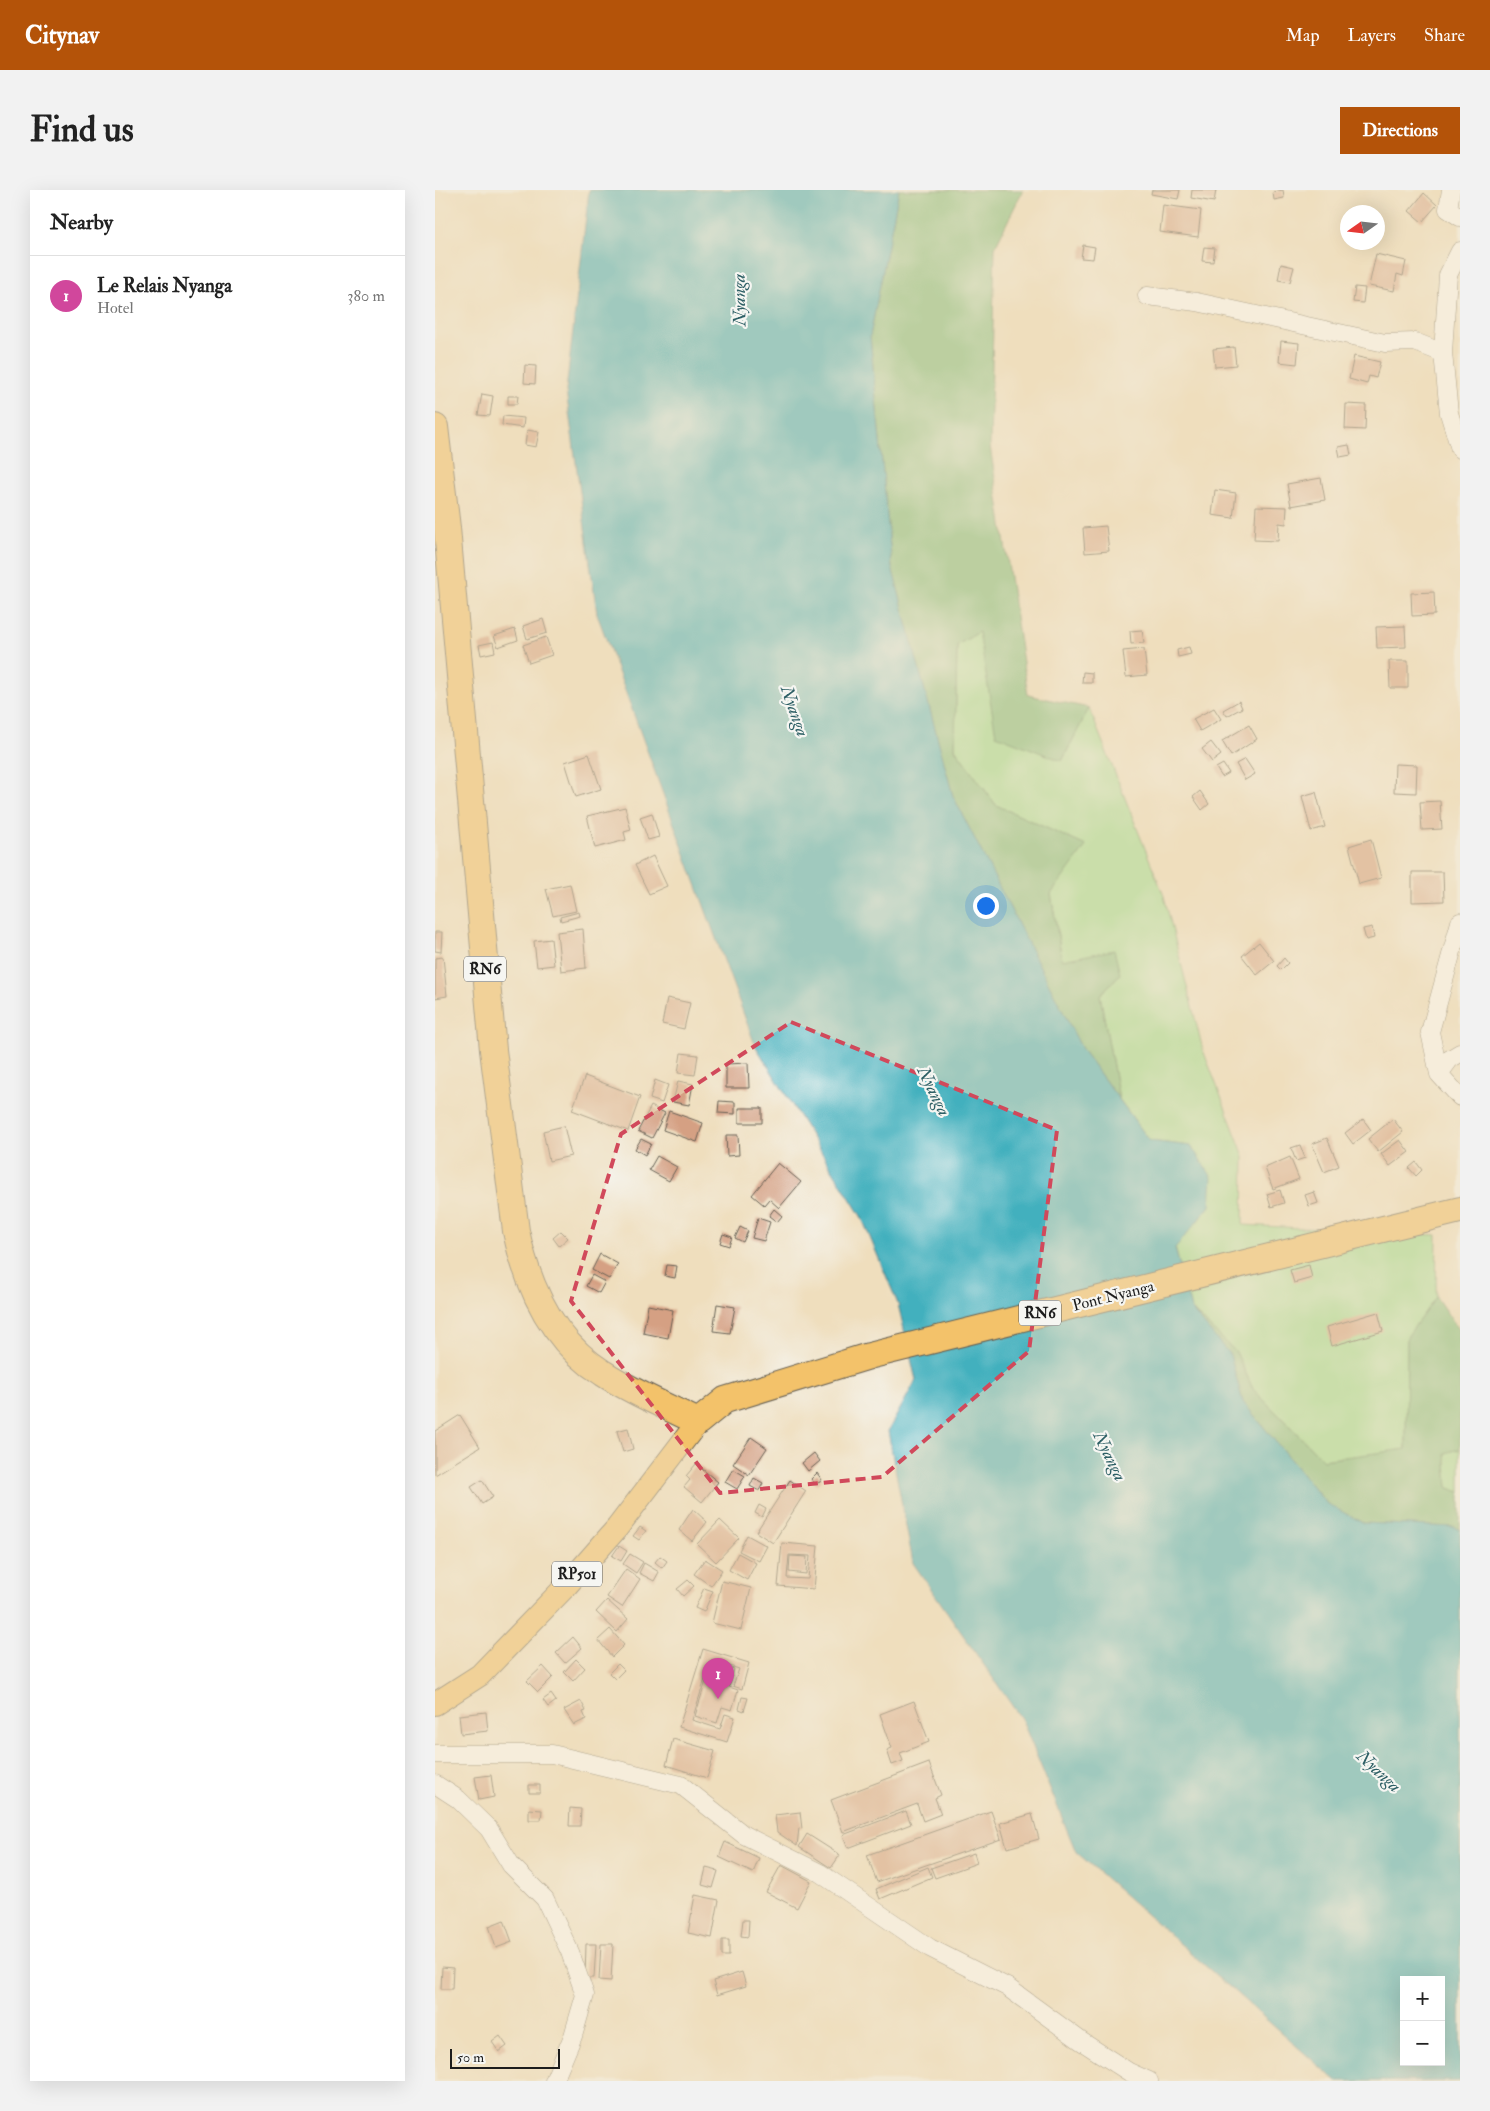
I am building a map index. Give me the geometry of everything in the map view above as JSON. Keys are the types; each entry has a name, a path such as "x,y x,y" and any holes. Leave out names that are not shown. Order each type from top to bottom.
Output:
{"highway":[{"name":"RN6","path":"435,427 447,528 493,1050 521,1258 541,1307 560,1334 579,1355 626,1387 698,1422"},
{"name":"Pont Nyanga","path":"698,1422 725,1400 869,1356 1460,1210"}],"main road":[{"name":"RP501","path":"435,1704 480,1675 567,1585 617,1528 698,1422"}],"street":[{"path":"1451,190 1448,209 1460,217"},
{"path":"1460,251 1448,275 1443,353 1449,413 1460,449"},
{"path":"1147,296 1197,302 1385,343 1415,342 1443,353"},
{"path":"1460,922 1430,1032 1439,1074 1460,1097"},
{"path":"1439,1074 1450,1059 1460,1052"},
{"path":"435,1754 552,1754 681,1785 744,1834 820,1873 930,1948 1007,1987 1081,2041 1129,2072 1149,2081"},
{"path":"435,1784 458,1799 489,1829 511,1865 545,1898 570,1952 585,1995 573,2036 554,2081"}],"highlighted area":[{"path":"791,1022 1057,1130 1029,1351 882,1477 720,1493 571,1301 621,1134"}],"green space":[{"path":"899,190 1023,190 995,247 990,446 1028,695 1089,708 1062,761 996,735 979,632 957,645 955,749 996,805 1086,846 1051,894 1062,960 1114,950 1120,974 1100,995 1119,1099 1083,1051 953,796 892,567 870,336"},
{"path":"979,632 1062,761 1089,708 1164,896 1203,1050 1244,1156 1243,1225 1437,1235 1436,1297 1407,1337 1406,1450 1323,1460 1253,1389 1236,1352 1191,1309 1175,1247 1210,1206 1191,1146 1150,1141 1119,1099 1100,995 1120,974 1062,960 1051,894 1085,846 996,805 955,749 957,645"},
{"path":"1436,1297 1460,1332 1460,1449 1445,1453 1448,1488 1460,1492 1460,1530 1454,1527 1363,1523 1326,1503 1243,1402 1230,1355 1191,1309 1236,1352 1253,1389 1323,1460 1406,1449 1407,1337"},
{"path":"1460,1449 1460,1492 1448,1488 1445,1453"}],"water":[{"name":"Nyanga","path":"589,190 899,190 870,336 892,567 953,796 1083,1051 1150,1141 1191,1146 1212,1177 1210,1206 1175,1248 1191,1309 1230,1355 1243,1402 1326,1503 1363,1523 1454,1527 1460,1530 1460,2081 1336,2081 1076,1852 1022,1720 913,1563 888,1431 916,1380 898,1304 861,1216 755,1045 597,614 566,391"}],"building":[{"path":"1152,190 1180,190 1178,199 1151,194"},
{"path":"1192,190 1216,190 1214,202 1191,198"},
{"path":"1283,190 1284,198 1274,200 1273,192"},
{"path":"1424,193 1437,205 1422,222 1409,211"},
{"path":"1163,205 1201,210 1198,237 1160,232"},
{"path":"1083,245 1095,247 1093,259 1081,258"},
{"path":"1204,247 1215,248 1213,262 1202,261"},
{"path":"1376,254 1406,261 1403,276 1397,274 1394,291 1369,286"},
{"path":"1281,264 1294,267 1290,282 1278,280"},
{"path":"1355,287 1365,288 1363,303 1353,302"},
{"path":"1281,341 1299,343 1297,364 1279,362"},
{"path":"1234,347 1236,365 1215,367 1213,349"},
{"path":"1354,356 1380,362 1376,378 1369,376 1367,384 1349,379"},
{"path":"525,365 536,366 535,384 524,383"},
{"path":"482,394 493,396 490,416 478,415"},
{"path":"508,396 518,396 517,404 508,404"},
{"path":"1346,404 1366,405 1365,430 1345,429"},
{"path":"503,416 524,418 523,428 502,425"},
{"path":"527,430 539,432 536,447 525,445"},
{"path":"1349,445 1351,455 1340,457 1338,447"},
{"path":"1321,478 1325,500 1291,506 1287,484"},
{"path":"1215,490 1236,493 1233,518 1212,515"},
{"path":"1256,506 1287,507 1286,524 1279,523 1278,541 1254,540"},
{"path":"1106,526 1109,551 1085,553 1083,528"},
{"path":"1434,592 1435,615 1412,616 1411,593"},
{"path":"543,619 547,633 527,639 523,626"},
{"path":"1405,626 1406,647 1377,648 1376,627"},
{"path":"515,629 518,640 498,647 494,636"},
{"path":"1142,630 1144,643 1131,644 1130,631"},
{"path":"546,637 552,655 529,663 523,645"},
{"path":"493,642 495,652 481,655 479,645"},
{"path":"1189,647 1191,654 1178,657 1177,650"},
{"path":"1144,649 1147,675 1126,677 1123,651"},
{"path":"1389,661 1408,661 1408,688 1390,688"},
{"path":"1083,672 1092,673 1092,683 1082,683"},
{"path":"1239,701 1242,708 1227,716 1223,710"},
{"path":"1214,708 1221,719 1200,731 1193,719"},
{"path":"1249,725 1257,739 1231,756 1222,741"},
{"path":"1211,742 1221,755 1212,762 1202,749"},
{"path":"589,754 601,789 576,797 565,762"},
{"path":"1245,759 1255,774 1245,780 1236,764"},
{"path":"1223,764 1229,773 1222,777 1216,768"},
{"path":"1395,764 1417,765 1416,793 1394,792"},
{"path":"1200,791 1209,804 1202,810 1193,797"},
{"path":"1316,792 1325,827 1311,831 1302,796"},
{"path":"1440,801 1442,829 1422,830 1420,802"},
{"path":"625,807 631,830 624,832 626,840 595,848 587,816"},
{"path":"652,813 659,837 648,840 640,817"},
{"path":"1371,839 1381,878 1359,884 1349,846"},
{"path":"653,856 667,886 649,894 635,865"},
{"path":"1412,872 1443,872 1444,901 1412,902"},
{"path":"570,884 576,911 553,916 546,889"},
{"path":"579,912 580,916 561,921 560,917"},
{"path":"1372,927 1374,938 1366,940 1363,929"},
{"path":"583,929 586,968 561,971 557,932"},
{"path":"435,932 442,932 441,952 435,951"},
{"path":"551,939 554,965 537,967 534,941"},
{"path":"1259,942 1274,961 1257,975 1242,956"},
{"path":"443,957 447,996 435,998 435,958"},
{"path":"1284,958 1288,963 1281,970 1277,966"},
{"path":"667,998 690,1003 684,1029 662,1024"},
{"path":"681,1053 698,1055 695,1075 678,1073"},
{"path":"748,1063 749,1088 726,1088 726,1064"},
{"path":"585,1076 640,1097 628,1131 572,1110"},
{"path":"655,1080 668,1085 662,1103 650,1099"},
{"path":"678,1081 693,1084 689,1105 673,1102"},
{"path":"719,1101 735,1102 735,1114 718,1113"},
{"path":"651,1106 665,1113 652,1138 638,1131"},
{"path":"739,1108 762,1108 762,1123 739,1123"},
{"path":"669,1111 703,1123 697,1142 663,1130"},
{"path":"1363,1119 1371,1130 1353,1144 1345,1133"},
{"path":"1393,1119 1403,1132 1378,1152 1368,1139"},
{"path":"564,1126 571,1156 549,1161 543,1131"},
{"path":"726,1135 738,1135 739,1155 727,1156"},
{"path":"1327,1138 1339,1166 1324,1172 1312,1144"},
{"path":"641,1139 651,1144 645,1155 635,1149"},
{"path":"1400,1140 1409,1152 1390,1166 1381,1154"},
{"path":"1300,1145 1305,1158 1296,1161 1291,1148"},
{"path":"657,1156 677,1167 669,1181 649,1170"},
{"path":"1290,1157 1299,1179 1273,1189 1265,1168"},
{"path":"1416,1162 1422,1170 1416,1176 1409,1168"},
{"path":"778,1163 801,1182 779,1208 769,1199 764,1205 752,1195"},
{"path":"1280,1190 1284,1203 1271,1207 1267,1194"},
{"path":"1314,1192 1318,1203 1309,1206 1305,1195"},
{"path":"774,1209 782,1216 777,1222 769,1216"},
{"path":"758,1218 770,1222 764,1241 752,1238"},
{"path":"740,1227 748,1231 743,1242 735,1238"},
{"path":"561,1231 568,1238 559,1246 553,1238"},
{"path":"723,1234 732,1237 729,1246 720,1243"},
{"path":"600,1254 618,1264 609,1279 592,1270"},
{"path":"667,1265 677,1266 675,1278 665,1276"},
{"path":"1309,1265 1312,1278 1294,1283 1290,1270"},
{"path":"592,1275 605,1282 599,1293 586,1286"},
{"path":"717,1304 735,1307 730,1333 713,1331"},
{"path":"648,1305 673,1310 668,1338 643,1333"},
{"path":"1378,1312 1383,1331 1332,1346 1327,1327"},
{"path":"460,1415 480,1447 435,1475 435,1431"},
{"path":"628,1428 633,1449 623,1452 617,1431"},
{"path":"751,1437 767,1448 749,1475 733,1464"},
{"path":"814,1453 820,1461 808,1471 802,1463"},
{"path":"696,1464 718,1482 702,1502 684,1487 690,1480 686,1476"},
{"path":"733,1469 745,1476 737,1489 725,1482"},
{"path":"817,1473 822,1480 816,1485 811,1479"},
{"path":"754,1478 763,1483 759,1491 750,1486"},
{"path":"482,1480 493,1497 482,1504 471,1487"},
{"path":"790,1480 806,1491 773,1543 756,1532"},
{"path":"759,1505 766,1509 762,1517 755,1513"},
{"path":"693,1509 707,1522 692,1541 679,1530"},
{"path":"720,1520 739,1538 716,1562 697,1544"},
{"path":"640,1527 646,1531 639,1540 633,1536"},
{"path":"747,1535 767,1546 759,1561 739,1551"},
{"path":"782,1543 818,1546 814,1589 778,1586","holes":["789,1555 810,1556 808,1579 787,1578"]},
{"path":"619,1546 627,1551 621,1561 612,1556"},
{"path":"738,1553 756,1563 747,1580 729,1570"},
{"path":"630,1554 643,1562 636,1573 623,1564"},
{"path":"660,1556 667,1561 662,1568 655,1562"},
{"path":"790,1556 807,1557 806,1574 789,1572"},
{"path":"705,1559 722,1570 711,1586 694,1574"},
{"path":"644,1563 659,1572 654,1581 639,1573"},
{"path":"626,1569 640,1579 622,1607 607,1597"},
{"path":"688,1580 694,1586 683,1596 677,1589"},
{"path":"722,1581 751,1588 741,1630 712,1623"},
{"path":"704,1588 713,1591 704,1612 695,1608"},
{"path":"607,1600 628,1619 617,1632 596,1612"},
{"path":"610,1629 624,1645 612,1657 598,1640"},
{"path":"573,1637 582,1648 565,1663 556,1653"},
{"path":"703,1649 749,1663 742,1689 733,1686 739,1669 711,1660 692,1720 720,1729 725,1714 735,1717 727,1742 679,1727"},
{"path":"576,1659 585,1668 573,1681 564,1672"},
{"path":"712,1662 734,1669 729,1687 738,1690 732,1710 722,1707 717,1723 695,1716"},
{"path":"618,1664 624,1670 615,1679 609,1673"},
{"path":"543,1666 553,1677 538,1692 527,1681"},
{"path":"551,1694 556,1701 548,1707 543,1700"},
{"path":"742,1697 748,1698 744,1711 739,1709"},
{"path":"581,1701 586,1711 583,1712 586,1719 574,1725 564,1710"},
{"path":"914,1701 929,1742 900,1753 903,1761 892,1765 887,1750 892,1748 880,1714"},
{"path":"486,1712 488,1731 461,1734 459,1715"},
{"path":"673,1739 715,1751 707,1778 666,1765"},
{"path":"929,1763 941,1795 935,1798 941,1814 923,1821 917,1804 843,1832 831,1800"},
{"path":"491,1775 494,1797 479,1800 475,1777"},
{"path":"529,1785 540,1785 540,1793 529,1793"},
{"path":"570,1808 581,1809 580,1826 569,1826"},
{"path":"529,1809 542,1810 541,1820 529,1820"},
{"path":"906,1811 911,1824 848,1848 843,1835"},
{"path":"991,1811 1001,1839 877,1882 867,1855"},
{"path":"800,1812 802,1829 799,1828 797,1846 777,1832 775,1815"},
{"path":"1032,1814 1039,1839 1007,1848 1000,1823"},
{"path":"807,1834 840,1855 831,1868 799,1847"},
{"path":"725,1842 759,1858 753,1873 719,1857"},
{"path":"974,1853 977,1863 935,1878 931,1868"},
{"path":"781,1865 811,1881 797,1908 766,1892"},
{"path":"928,1867 932,1877 880,1899 876,1889"},
{"path":"706,1868 718,1871 713,1888 702,1885"},
{"path":"695,1895 719,1900 712,1938 688,1933"},
{"path":"504,1920 512,1942 496,1948 489,1926"},
{"path":"743,1920 749,1920 748,1937 741,1936"},
{"path":"722,1940 729,1940 729,1956 722,1956"},
{"path":"586,1944 596,1944 594,1978 585,1978"},
{"path":"601,1944 613,1944 611,1981 599,1980"},
{"path":"442,1967 453,1968 452,1989 441,1989"},
{"path":"742,1972 746,1986 717,1995 713,1981"},
{"path":"500,2036 507,2046 499,2052 492,2042"}],"place":[{"name":"Le Relais Nyanga","path":"718,1699"}]}
